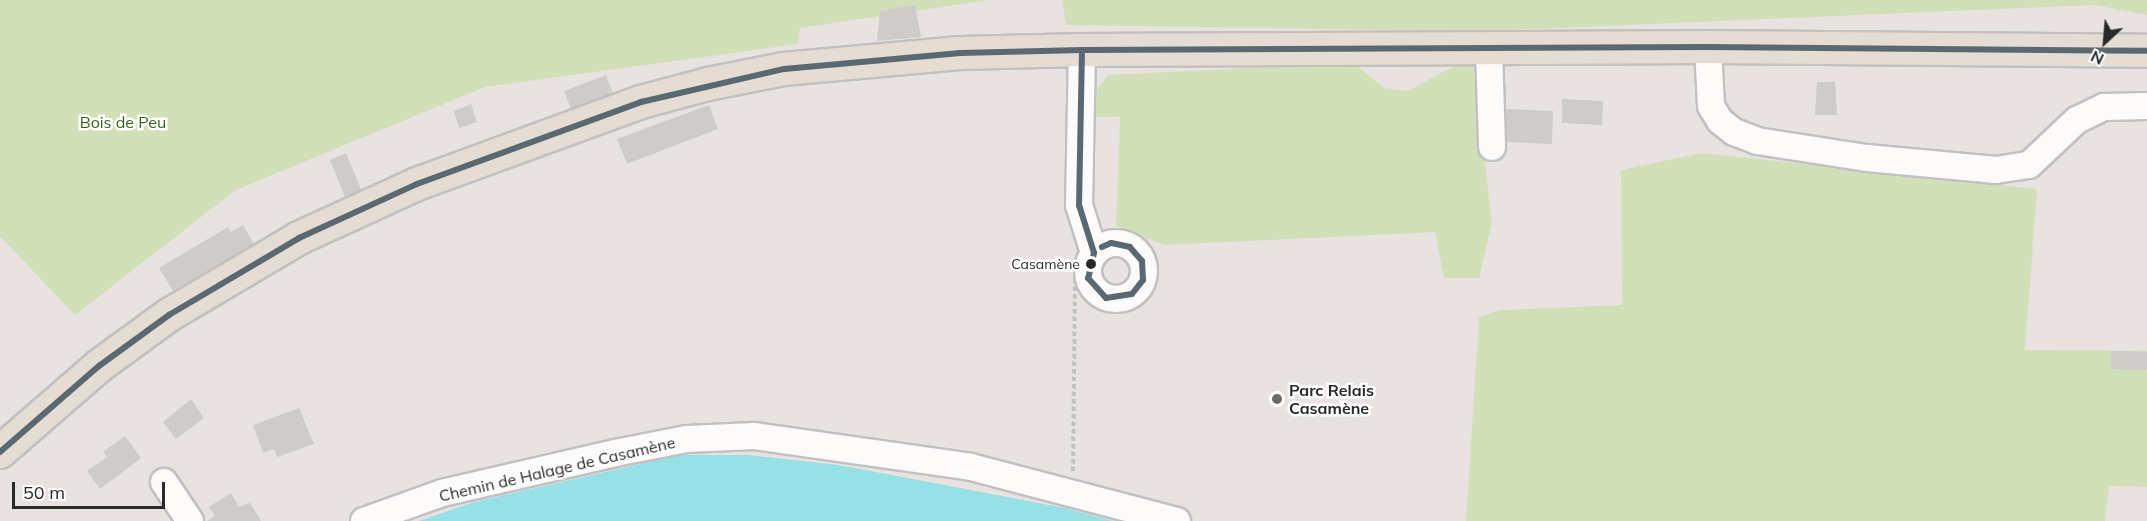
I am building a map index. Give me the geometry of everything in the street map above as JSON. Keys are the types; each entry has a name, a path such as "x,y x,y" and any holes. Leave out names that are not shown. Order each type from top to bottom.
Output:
{"main road":[{"path":"0,452 99,366 169,315 299,238 417,184 641,102 708,84 784,69 960,53 1082,50 1432,57 1488,49 1708,47 2147,51"}],"lane":[{"path":"1708,47 1711,106 1720,122 1734,132 1757,141 1868,158 1996,170 2029,165 2077,120 2104,107 2147,106"},
{"path":"1488,49 1492,147"},
{"path":"1082,50 1079,205 1091,253"},
{"name":"Chemin de Halage de Casamène","path":"364,521 442,493 615,453 687,439 754,436 971,467 1177,521"},
{"path":"164,482 190,521"}],"path":[{"path":"1073,492 1091,253"}],"green space":[{"name":"Bois de Peu","path":"0,0 989,0 800,28 798,44 485,87 236,190 75,315 0,236"},
{"path":"1062,0 2147,0 2147,15 2094,5 1490,31 1066,25"},
{"path":"1354,63 1384,88 1408,91 1450,68 1473,65 1492,223 1479,278 1444,278 1435,232 1164,245 1116,226 1120,117 1090,117 1092,96 1108,75"},
{"path":"1702,153 2037,189 2025,350 2147,351 2147,487 2109,486 2105,521 1466,521 1479,317 1501,310 1622,305 1621,170"}],"water":[{"path":"679,455 748,455 839,465 1065,508 1113,521 419,521 474,502"}],"building":[{"path":"915,5 921,37 877,41 880,11"},
{"path":"606,75 613,93 571,109 564,91"},
{"path":"1817,82 1835,82 1837,115 1815,115"},
{"path":"1562,99 1603,101 1602,125 1562,123"},
{"path":"471,104 477,122 459,128 454,111"},
{"path":"709,105 718,129 627,164 617,139"},
{"path":"1506,109 1553,111 1552,144 1507,142"},
{"path":"346,153 361,190 345,197 330,160"},
{"path":"243,225 254,244 173,291 159,268 228,227 231,232"},
{"path":"2111,351 2147,352 2147,370 2111,369"},
{"path":"191,399 204,418 176,439 163,422"},
{"path":"299,408 314,444 277,457 274,449 263,453 253,425"},
{"path":"125,436 141,458 100,489 87,471 107,457 103,452"},
{"path":"231,493 239,507 250,503 261,521 207,521 215,516 209,507"}],"transit line":[{"path":"0,452 99,366 169,315 299,238 417,184 641,102 784,69 960,53 1082,50 1708,47 2147,51"},
{"path":"1082,50 1079,205 1094,253 1088,278 1106,298 1132,294 1143,280 1142,261 1130,247 1111,243 1102,247"}],"place":[{"name":"Casamène","path":"1091,264"},
{"name":"Parc Relais Casamène","path":"1277,399"}]}
